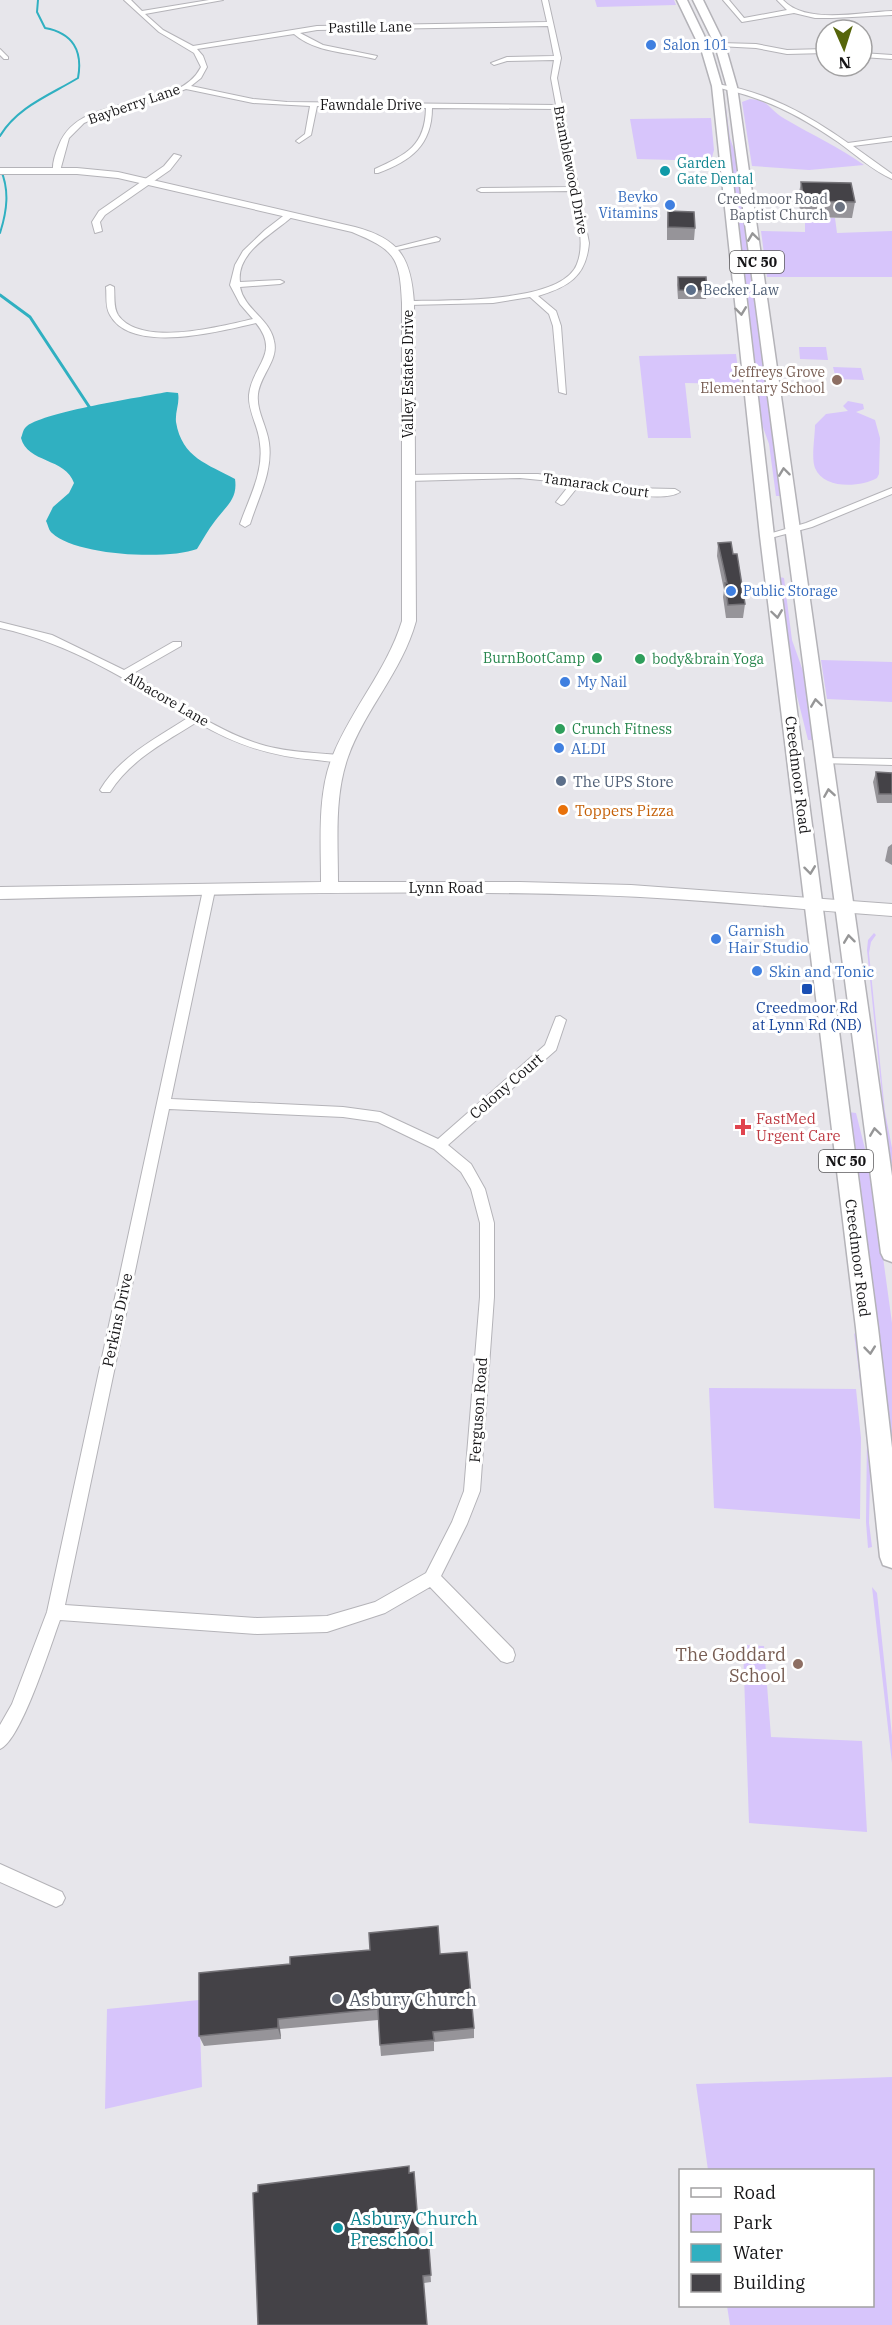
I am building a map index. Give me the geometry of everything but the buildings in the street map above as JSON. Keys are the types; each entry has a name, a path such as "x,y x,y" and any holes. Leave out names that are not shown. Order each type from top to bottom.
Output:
{"main road":[{"name":"Creedmoor Road","path":"682,0 707,52 717,86 767,536 867,1328 892,1557"},
{"name":"Creedmoor Road","path":"698,0 719,43 732,87 791,530 888,1195 892,1253"}],"street":[{"path":"127,0 159,30 192,48"},
{"path":"141,13 220,0"},
{"name":"Bramblewood Drive","path":"408,303 474,302 531,294 573,276 584,260 585,243 554,78 558,58 545,0"},
{"path":"726,0 742,20 795,11"},
{"path":"780,0 782,4 795,11 816,16 892,13"},
{"name":"Pastille Lane","path":"192,48 294,30 344,27 550,24"},
{"path":"294,30 306,40 320,46 375,57"},
{"path":"719,43 756,46 786,52 814,51"},
{"name":"Bayberry Lane","path":"56,171 67,135 78,124 97,114 164,96 186,87 196,79 203,67 199,55 192,48"},
{"path":"0,51 6,58"},
{"path":"874,56 892,57"},
{"path":"494,63 507,59 558,58"},
{"path":"717,86 732,87 776,100 892,177"},
{"name":"Fawndale Drive","path":"186,87 258,102 314,105 558,106"},
{"path":"734,102 748,95 758,94"},
{"path":"299,141 308,135 314,105"},
{"path":"378,171 408,156 424,141 429,127 429,106"},
{"path":"846,145 892,139"},
{"path":"98,231 96,222 102,213 167,168 177,156"},
{"path":"0,171 102,173 355,230 393,249 436,239"},
{"path":"481,190 574,189"},
{"path":"245,524 261,483 265,463 264,441 254,409 253,395 257,379 268,361 272,347 266,330 238,295 234,285 236,274 250,246 290,215"},
{"name":"Valley Estates Drive","path":"330,889 333,790 339,758 362,713 391,666 406,635 409,621 408,303 406,271 403,261 393,249"},
{"path":"234,285 280,282"},
{"path":"110,287 112,310 118,320 145,332 167,335 189,334 258,320"},
{"path":"531,294 553,313 562,392"},
{"name":"Tamarack Court","path":"409,478 527,476 620,492 651,495 675,492"},
{"path":"561,502 576,483"},
{"path":"767,536 809,525 892,491"},
{"name":"Albacore Lane","path":"0,625 48,636 124,674 197,717 255,746 287,753 339,758"},
{"path":"124,674 177,644"},
{"path":"106,790 110,779 122,768 197,717"},
{"path":"824,760 892,762"},
{"name":"Lynn Road","path":"0,893 437,886 652,891 814,906 892,910"},
{"name":"Perkins Drive","path":"0,1741 19,1708 55,1612 209,890"},
{"name":"Colony Court","path":"439,1145 551,1047 560,1020"},
{"name":"Ferguson Road","path":"163,1104 343,1112 380,1117 439,1145 466,1168 478,1189 487,1223 487,1297 472,1491 459,1524 432,1578"},
{"path":"55,1612 257,1626 327,1624 380,1608 432,1578 507,1655"},
{"path":"0,1874 56,1898"}],"green space":[{"path":"595,0 674,0 676,5 597,7"},
{"path":"750,99 766,103 780,116 864,165 809,170 752,166 742,102"},
{"path":"723,108 726,108 730,138 736,155 780,496 776,496 769,444 760,419"},
{"path":"711,118 714,150 711,161 637,159 630,119"},
{"path":"805,217 835,218 837,233 892,231 892,277 767,277 761,231 805,232"},
{"path":"799,347 826,347 828,360 800,359"},
{"path":"736,354 740,384 685,383 691,438 648,438 639,356"},
{"path":"833,367 861,368 864,380 836,379"},
{"path":"848,401 863,404 864,409 856,412 875,420 880,438 879,474 877,478 870,481 843,485 826,480 815,468 815,425 826,414 848,411 843,406"},
{"path":"780,577 784,578 792,640 803,671 813,740 808,740 794,684"},
{"path":"821,660 892,662 892,702 827,699"},
{"path":"874,933 876,935 871,942 869,953 885,1112 892,1148 892,1165 887,1144 867,950 868,940"},
{"path":"848,1112 856,1113 872,1177 892,1323 892,1448"},
{"path":"854,1333 857,1336 871,1437 869,1523 872,1547 868,1548 867,1436"},
{"path":"709,1388 856,1389 861,1438 860,1519 714,1508"},
{"path":"872,1587 877,1593 892,1736 892,1763"},
{"path":"743,1645 764,1646 771,1737 862,1741 867,1832 749,1823"},
{"path":"199,2000 202,2087 105,2109 107,2009"},
{"path":"892,2077 892,2325 730,2325 727,2307 874,2307 874,2169 708,2169 696,2084"}],"water":[{"path":"167,392 178,393 176,422 179,434 190,452 206,464 235,479 233,497 197,549 165,554 123,554 81,547 64,541 52,533 46,521 53,507 69,493 74,483 63,469 38,457 25,446 21,438 26,427 38,420 73,410"}],"waterway":[{"path":"0,136 15,117 25,109 78,78 79,60 74,45 63,34 45,28 37,12 38,0"},
{"path":"0,168 5,184 6,200 0,233"},
{"path":"0,295 30,317 90,408"}],"place":[{"name":"Salon 101","path":"651,45"},
{"name":"Garden Gate Dental","path":"665,171"},
{"name":"Bevko Vitamins","path":"670,205"},
{"name":"Creedmoor Road Baptist Church","path":"840,207"},
{"name":"Becker Law","path":"691,290"},
{"name":"Jeffreys Grove Elementary School","path":"837,380"},
{"name":"Public Storage","path":"731,591"},
{"name":"BurnBootCamp","path":"597,658"},
{"name":"body&brain Yoga","path":"640,659"},
{"name":"My Nail","path":"565,682"},
{"name":"Crunch Fitness","path":"560,729"},
{"name":"ALDI","path":"559,748"},
{"name":"The UPS Store","path":"561,781"},
{"name":"Toppers Pizza","path":"563,810"},
{"name":"Garnish Hair Studio","path":"716,939"},
{"name":"Skin and Tonic","path":"757,971"},
{"name":"Creedmoor Rd at Lynn Rd (NB)","path":"807,989"},
{"name":"FastMed Urgent Care","path":"743,1127"},
{"name":"The Goddard School","path":"798,1664"},
{"name":"Asbury Church","path":"337,1999"},
{"name":"Asbury Church Preschool","path":"338,2228"}]}
